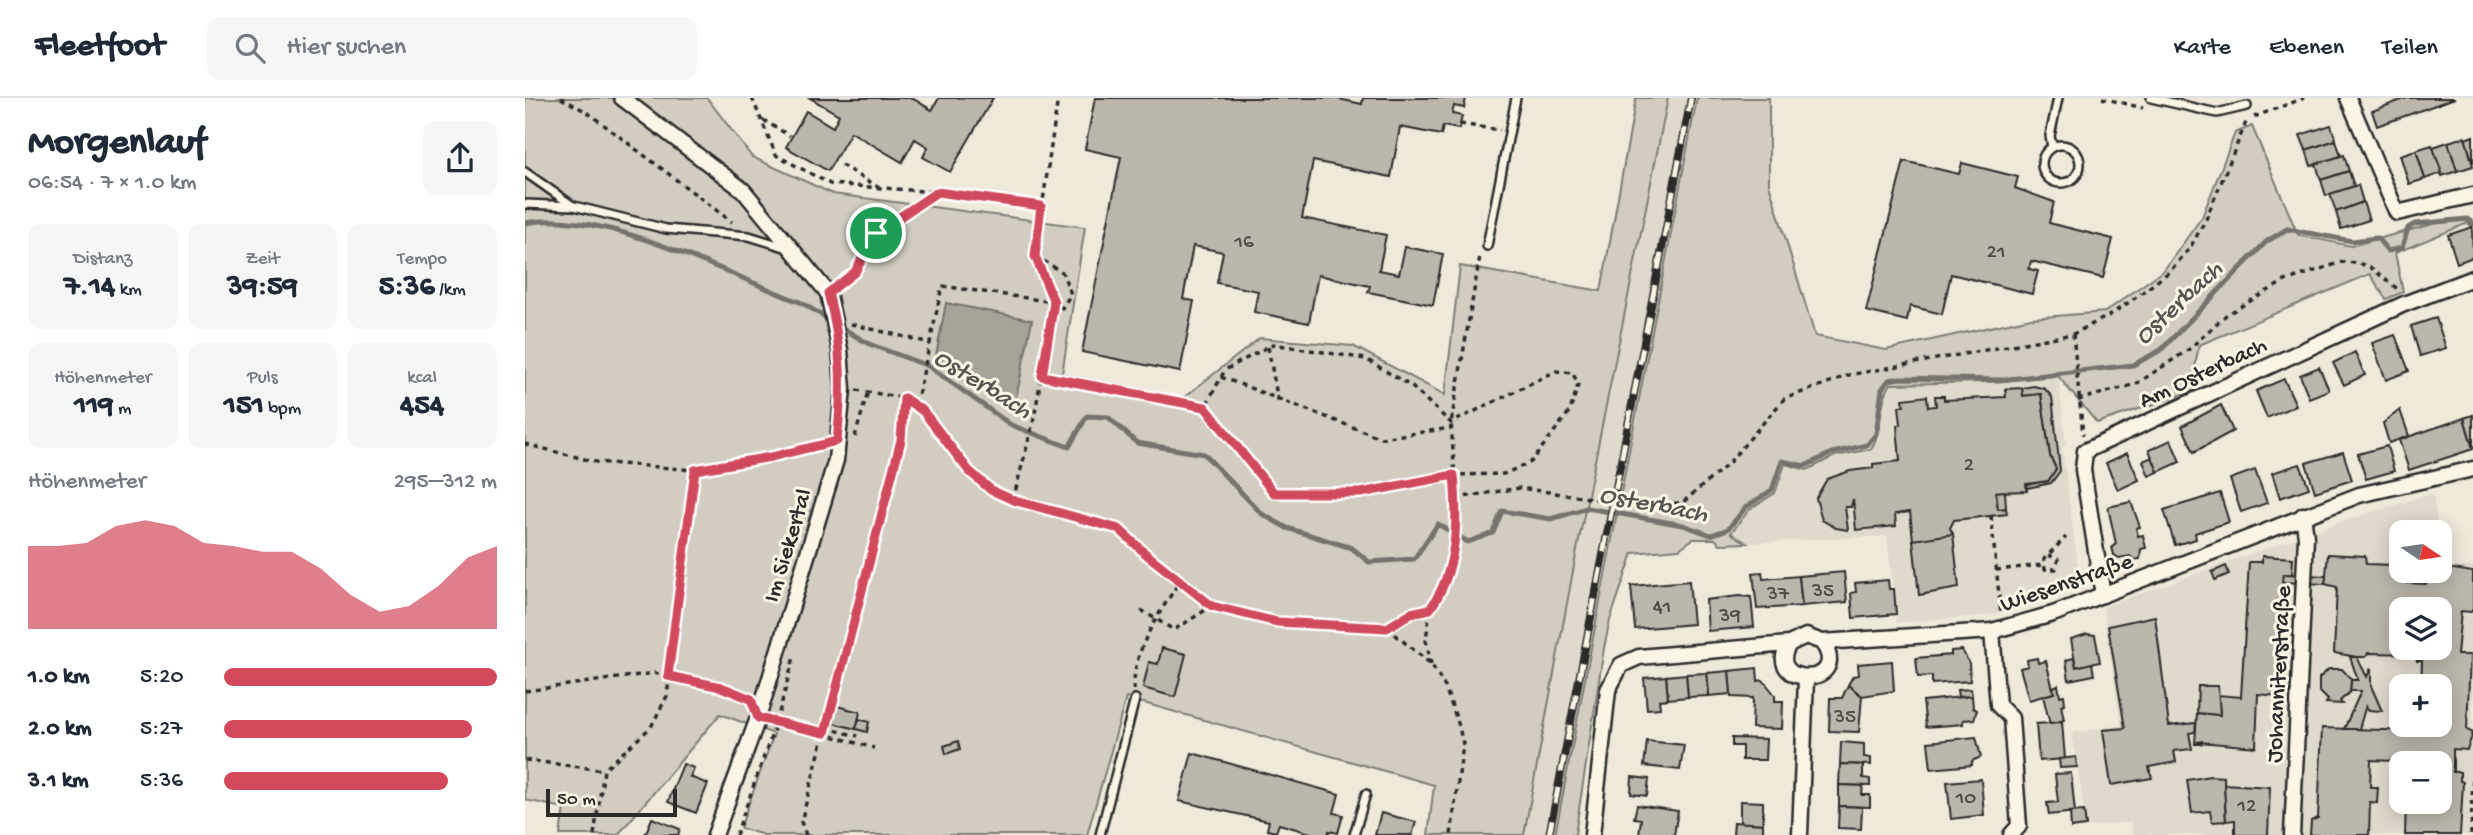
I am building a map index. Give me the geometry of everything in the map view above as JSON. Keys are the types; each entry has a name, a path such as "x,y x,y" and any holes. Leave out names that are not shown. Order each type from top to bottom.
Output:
{"street":[{"name":"Im Siekertal","path":"622,98 743,190 828,293 839,350 843,389 836,460 758,718 715,835"},
{"path":"2348,98 2397,213 2473,195"},
{"name":"Am Osterbach","path":"2085,451 2405,304 2473,278"},
{"path":"2085,451 2083,470 2103,595"},
{"name":"Wiesenstraße","path":"1592,835 1608,690 1621,665 1639,657 1789,644 1806,636 1822,642 1997,629 2053,614 2358,495 2473,469"},
{"name":"Johanniterstraße","path":"2292,835 2306,537 2303,516"},
{"path":"1997,629 1998,705 2011,718 2019,826 2011,835"},
{"path":"1789,644 1785,657 1787,666 1797,676 1806,678 1821,672 1826,665 1828,657 1822,642"},
{"path":"1800,835 1806,678"}],"lane":[{"path":"1484,247 1516,98"},
{"path":"2052,147 2064,145 2078,156 2077,174 2067,182 2055,182 2045,174 2042,162 2052,147 2050,136 2058,98"},
{"path":"2151,98 2217,113 2247,106"},
{"path":"525,172 574,206"},
{"path":"525,204 574,206 666,229 749,236 789,248"},
{"path":"1100,835 1125,748 1135,699"},
{"path":"1354,835 1366,794"}],"path":[{"path":"561,98 587,112 705,199 749,236"},
{"path":"753,98 776,155 830,184 937,192 1041,206"},
{"path":"1013,500 1034,419 1054,302 1035,256 1058,98"},
{"path":"1456,498 1520,488 1632,504 1682,503 1726,466 1784,399 1849,375 2073,334 2138,296 2170,271 2190,248 2206,219 2244,121 2304,98"},
{"path":"761,119 790,136"},
{"path":"1460,124 1501,131 1502,120"},
{"path":"841,165 882,189"},
{"path":"828,293 855,272 876,233 937,192"},
{"path":"1431,664 1426,640 1430,609 1437,599 1455,547 1458,518 1451,425 1484,247"},
{"path":"916,404 942,286 1054,302 1062,308 1071,294 1062,272 1035,256"},
{"path":"2078,400 2136,384 2188,350 2226,315 2285,281 2342,262 2370,267 2399,289 2405,304"},
{"path":"835,321 930,343"},
{"path":"2073,334 2075,377 2085,451"},
{"path":"1205,407 1225,370 1273,344 1366,359 1412,387 1451,425"},
{"path":"1268,347 1278,401"},
{"path":"1042,376 1205,407 1274,493 1361,493 1454,475 1504,474 1531,462 1570,411 1578,385 1573,373 1556,371 1451,425 1381,438 1278,401 1221,377"},
{"path":"843,389 904,398 916,404 969,471 991,490 1013,500 1119,529 1212,606 1277,622 1387,628 1411,613 1430,609"},
{"path":"806,835 801,822 901,440 904,398"},
{"path":"525,444 596,462 695,470 771,457 837,441"},
{"path":"594,835 604,770 651,727 667,696 695,470"},
{"path":"1991,516 1996,570 1997,629"},
{"path":"2043,565 2048,555 2066,537"},
{"path":"2043,565 2045,569 2056,569 2058,559 2048,555"},
{"path":"1996,570 2043,565"},
{"path":"1135,699 1133,671 1156,620 1179,581"},
{"path":"1141,610 1174,629 1212,606"},
{"path":"1387,628 1431,664 1445,687 1463,744 1451,835"},
{"path":"525,691 654,673 721,687 751,699 758,718 857,736"},
{"path":"825,730 874,748"},
{"path":"525,760 604,770"},
{"path":"2471,835 2473,770"}],"shaded area":[{"path":"525,98 707,98 752,157 833,194 1085,227 1062,374 1183,398 1260,338 1353,346 1445,395 1460,266 1601,291 1636,98 1668,98 1576,555 1524,835 1428,835 1434,785 1126,698 1087,835 764,835 740,828 774,734 720,714 618,835 560,835 564,808 525,800"},
{"path":"1668,98 1697,98 1555,835 1524,835 1576,555"},
{"path":"1697,98 1769,98 1769,184 1815,336 1886,350 2031,318 2105,312 2164,270 2202,217 2235,133 2252,126 2298,235 2351,246 2437,223 2473,220 2473,228 2468,223 2395,253 2403,292 2386,299 2370,274 2199,345 2193,377 2196,390 2097,423 2058,376 1988,382 1891,384 1884,399 1878,433 1871,449 1835,456 1807,470 1785,464 1775,493 1750,509 1731,533 1747,543 1720,544 1715,539 1693,539 1679,549 1633,553 1610,620 1604,648 1575,835 1555,835"},
{"path":"2058,376 2066,445 2062,446 2080,581 2023,600 1993,615 1897,623 1887,536 1747,543 1731,533 1750,509 1775,493 1785,464 1807,470 1835,456 1871,449 1879,437 1886,391 1891,384 1988,382"},
{"path":"2433,493 2436,520 2389,520 2389,583 2452,583 2452,568 2473,566 2473,835 2133,835 2131,822 2087,827 2072,733 2121,725 2103,607 2323,528"}],"water":[{"path":"946,303 1032,320 1013,413 935,361"}],"building":[{"path":"810,98 912,98 932,110 939,98 993,98 950,172 923,157 928,147 915,139 902,162 851,132 828,171 786,147 806,111 833,127 839,115"},
{"path":"1095,98 1334,98 1362,104 1363,98 1466,98 1464,108 1454,106 1452,114 1462,116 1459,129 1443,126 1441,135 1400,127 1391,177 1313,161 1302,218 1386,235 1379,270 1399,274 1405,247 1443,254 1433,305 1368,292 1370,286 1318,275 1309,323 1254,312 1258,291 1217,283 1223,252 1193,246 1183,299 1194,301 1180,372 1082,352 1121,157 1085,149"},
{"path":"2407,98 2455,98 2377,126 2372,111"},
{"path":"2331,125 2336,140 2306,150 2300,135"},
{"path":"2473,136 2473,163 2465,139"},
{"path":"2465,137 2473,166 2457,171 2448,142"},
{"path":"2336,140 2341,156 2311,166 2306,150"},
{"path":"2448,142 2457,171 2442,176 2433,147"},
{"path":"2432,145 2442,173 2425,179 2416,150"},
{"path":"2416,150 2425,179 2409,184 2400,155"},
{"path":"2344,155 2349,171 2321,180 2316,164"},
{"path":"1904,161 1959,174 1962,163 2018,177 2015,188 2054,202 2049,223 2113,239 2103,278 2031,261 2029,269 2038,271 2032,294 1951,274 1942,314 1910,306 1907,321 1866,311"},
{"path":"2349,171 2354,186 2326,196 2321,180"},
{"path":"2358,185 2363,202 2336,212 2330,194"},
{"path":"2363,202 2369,220 2341,229 2336,212"},
{"path":"2472,227 2473,257 2457,263 2448,235"},
{"path":"2436,318 2446,348 2420,356 2411,326"},
{"path":"2395,335 2409,371 2386,380 2372,343"},
{"path":"2355,352 2365,375 2344,385 2333,363"},
{"path":"2319,367 2329,390 2309,398 2300,375"},
{"path":"2284,379 2296,405 2267,418 2256,391"},
{"path":"2034,386 2045,389 2052,397 2060,471 2051,483 2027,488 2026,484 2048,481 2056,469 2050,456 2041,394 2023,396 2022,388"},
{"path":"2022,388 2023,396 2041,394 2050,456 2056,469 2048,481 2026,484 2027,491 1996,492 1998,509 2006,508 2007,514 1954,520 1950,528 1953,534 1949,536 1913,540 1910,512 1895,514 1896,526 1856,530 1853,499 1851,507 1845,507 1848,530 1836,528 1822,520 1816,498 1827,479 1850,471 1873,468 1873,464 1900,461 1897,425 1901,424 1899,406 1904,405 1903,399 1927,396 1928,407 1936,406 1935,396 1944,396 1944,400 2006,397 2005,389"},
{"path":"2221,405 2233,431 2194,452 2182,426"},
{"path":"2400,410 2409,436 2389,443 2383,423"},
{"path":"2473,415 2473,448 2464,418"},
{"path":"2464,418 2473,449 2409,470 2399,440"},
{"path":"2171,440 2180,462 2158,472 2149,450"},
{"path":"2387,446 2394,471 2366,479 2358,454"},
{"path":"2343,452 2352,480 2315,492 2306,463"},
{"path":"2127,453 2139,480 2118,490 2106,463"},
{"path":"2152,457 2158,472 2149,476 2143,461"},
{"path":"2300,464 2309,488 2280,498 2272,473"},
{"path":"2255,470 2267,503 2241,512 2230,479"},
{"path":"2005,491 2006,508 1998,509 1996,492"},
{"path":"2220,493 2229,522 2195,533 2196,539 2175,545 2164,510"},
{"path":"2131,502 2140,527 2136,528 2138,536 2143,535 2146,548 2141,549 2140,559 2134,560 2130,556 2119,558 2114,555 2112,547 2116,544 2108,507"},
{"path":"1953,534 1959,588 1919,595 1913,540"},
{"path":"2328,554 2365,556 2366,564 2389,565 2389,583 2452,583 2452,569 2473,572 2473,609 2471,612 2461,611 2457,655 2470,655 2467,730 2473,733 2467,750 2453,749 2453,772 2460,772 2460,781 2463,782 2460,835 2405,835 2406,814 2452,814 2452,751 2389,751 2389,761 2371,760 2370,787 2378,787 2377,803 2370,802 2369,835 2310,835 2311,821 2318,818 2322,728 2389,730 2389,737 2452,737 2452,674 2421,674 2422,661 2417,660 2452,660 2452,597 2389,597 2389,653 2368,653 2366,657 2357,657 2334,653 2337,587 2325,584"},
{"path":"2262,556 2293,558 2292,575 2283,574 2278,696 2258,694 2256,747 2199,742 2203,741 2198,742 2202,744 2195,744 2197,713 2220,715 2218,695 2241,697 2249,562 2262,562"},
{"path":"2226,566 2229,574 2215,580 2212,572"},
{"path":"1762,572 1763,579 1799,576 1802,606 1757,609 1753,573"},
{"path":"1844,572 1847,602 1802,606 1799,576"},
{"path":"2283,574 2326,576 2325,584 2282,582"},
{"path":"1888,580 1889,589 1894,589 1896,614 1853,618 1851,593 1856,592 1855,583"},
{"path":"1689,581 1693,624 1635,629 1631,586"},
{"path":"1751,597 1754,627 1708,631 1706,600"},
{"path":"2155,616 2169,726 2196,723 2195,732 2189,733 2192,749 2174,751 2176,762 2149,767 2152,778 2111,785 2103,730 2125,728 2108,626"},
{"path":"2087,634 2095,635 2100,662 2076,667 2071,639"},
{"path":"1162,648 1186,654 1175,697 1143,688 1149,662 1158,664"},
{"path":"1962,650 1969,663 1970,681 1932,684 1932,676 1918,677 1916,658 1951,655 1951,651"},
{"path":"2350,657 2357,657 2367,677 2371,668 2371,686 2382,711 2367,710 2366,705 2359,729 2344,729 2361,691 2350,691 2351,680 2358,680"},
{"path":"2037,658 2038,663 2046,661 2054,693 2029,700 2020,668 2028,666 2027,660"},
{"path":"2074,658 2076,667 2092,663 2094,675 2069,680 2066,660"},
{"path":"1892,661 1894,691 1862,696 1848,685 1853,676 1859,675 1858,664"},
{"path":"1757,668 1758,681 1763,680 1775,695 1775,701 1783,701 1782,729 1752,728 1753,698 1731,697 1729,671"},
{"path":"2329,669 2342,669 2351,679 2350,692 2340,701 2342,704 2326,703 2328,700 2319,691 2319,678"},
{"path":"1729,671 1731,694 1709,696 1707,673"},
{"path":"1707,673 1709,696 1688,697 1686,674"},
{"path":"1686,674 1688,697 1668,699 1666,676"},
{"path":"1666,676 1668,699 1659,700 1660,708 1647,709 1644,678"},
{"path":"1848,685 1862,696 1859,732 1829,731 1830,698 1842,698"},
{"path":"2058,685 2060,696 2064,695 2065,704 2061,705 2064,720 2050,724 2043,696 2054,693 2053,687"},
{"path":"2198,686 2218,686 2220,715 2197,713"},
{"path":"1971,689 1972,696 1958,697 1957,690"},
{"path":"1972,696 1973,708 1977,710 1974,719 1963,720 1963,724 1926,727 1923,701"},
{"path":"837,706 860,712 856,729 833,723"},
{"path":"859,719 869,722 867,732 856,729"},
{"path":"2062,722 2065,759 2039,761 2036,724"},
{"path":"1976,737 1981,757 1972,761 1972,765 1931,769 1928,742"},
{"path":"1732,738 1766,739 1765,760 1742,760 1742,746 1732,746"},
{"path":"958,741 960,749 946,754 944,746"},
{"path":"1647,741 1684,745 1680,770 1644,766"},
{"path":"1841,742 1864,744 1864,757 1871,758 1871,765 1840,764"},
{"path":"1192,753 1339,794 1334,813 1343,815 1338,833 1329,831 1328,835 1317,835 1279,824 1276,832 1267,830 1269,821 1179,801"},
{"path":"2076,757 2077,767 2060,768 2059,759"},
{"path":"683,764 694,768 690,777 708,784 696,813 668,802"},
{"path":"1840,764 1863,765 1863,778 1870,779 1870,786 1839,785"},
{"path":"2071,773 2075,812 2049,815 2047,803 2058,802 2055,774"},
{"path":"2210,776 2224,777 2226,821 2212,822 2210,811 2192,813 2187,780"},
{"path":"1632,777 1649,779 1647,796 1631,794"},
{"path":"1981,779 1984,815 1951,819 1947,782"},
{"path":"2224,784 2270,787 2268,835 2235,835 2235,820 2226,821"},
{"path":"1839,785 1863,786 1862,795 1870,795 1870,807 1839,806"},
{"path":"1740,801 1763,802 1763,824 1740,823"},
{"path":"1637,805 1678,811 1674,835 1639,835 1641,819 1634,818"},
{"path":"1839,806 1862,807 1861,829 1838,828"},
{"path":"2084,811 2086,826 2071,828 2070,812"},
{"path":"1381,813 1416,822 1412,835 1375,835"},
{"path":"652,818 680,829 678,835 645,835"},
{"path":"1734,822 1763,824 1763,835 1733,835"}],"waterway":[{"name":"Osterbach","path":"839,326 869,344 928,366 1011,425 1069,447 1087,416 1108,417 1137,443 1204,454 1262,514 1287,528 1352,548 1369,562 1414,559 1438,524 1468,542 1493,533 1502,511 1551,519 1587,508 1683,525 1711,535 1728,529 1746,507 1772,490 1782,461 1805,466 1832,453 1867,445 1876,434 1882,389 1889,380 2000,380 2133,365 2161,350 2266,242 2287,229 2352,241 2377,238 2388,251 2402,248 2408,228 2415,224 2467,219 2473,224"},
{"name":"Osterbach","path":"525,223 557,221 591,225 628,234 665,246 802,303 831,321"}],"railway":[{"path":"1549,835 1691,98"}],"route":[{"path":"937,192 1041,206 1035,256 1054,302 1042,376 1205,407 1224,426 1250,466 1274,493 1361,493 1454,475 1458,518 1455,547 1437,599 1430,609 1411,613 1387,628 1277,622 1212,606 1119,529 1013,500 991,490 969,471 923,411 904,398 901,440 825,733 777,720 758,718 751,699 721,687 668,676 695,470 771,457 837,441 843,389 835,321 828,293 855,272 876,233 937,192"}]}
